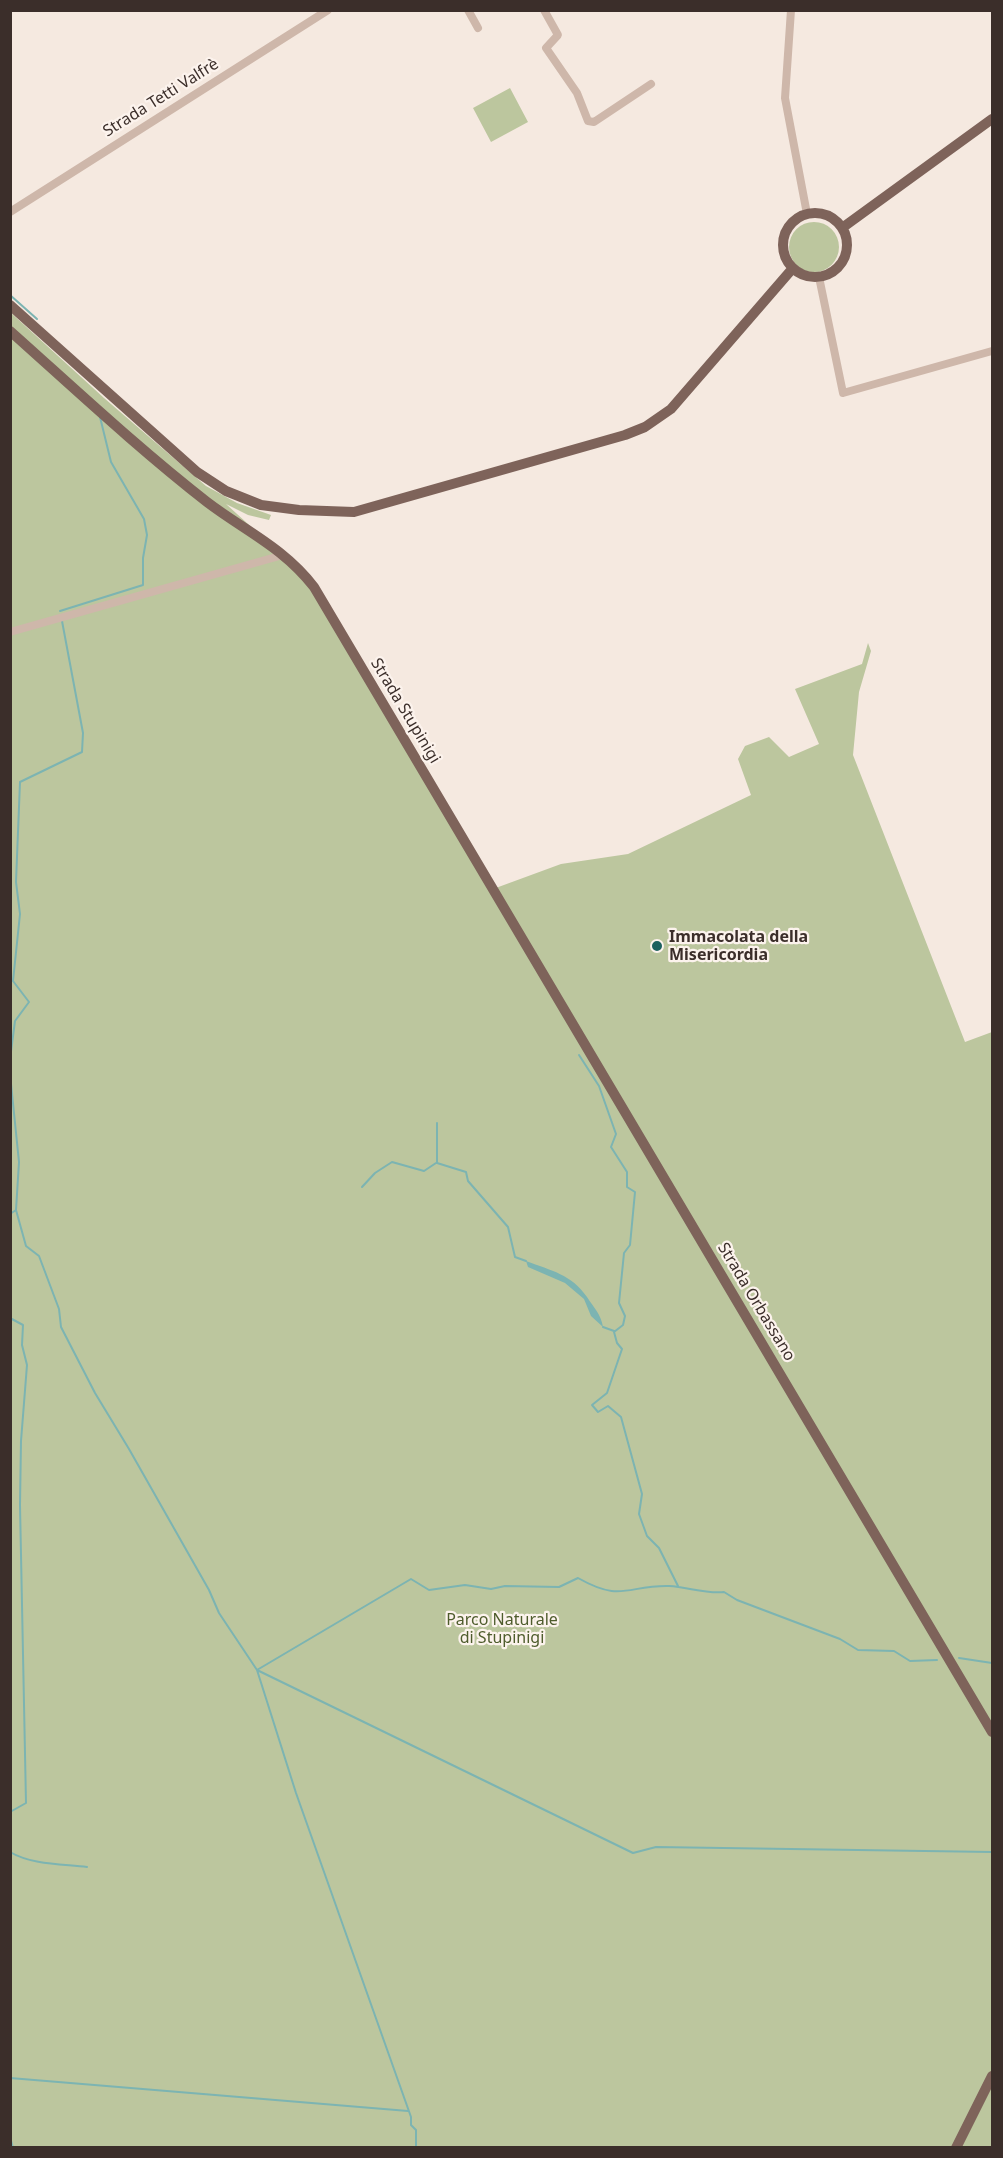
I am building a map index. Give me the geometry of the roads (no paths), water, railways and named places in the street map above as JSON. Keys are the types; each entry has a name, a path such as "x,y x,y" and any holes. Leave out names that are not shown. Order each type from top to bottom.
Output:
{"main road":[{"path":"842,228 993,119"},
{"path":"807,214 826,214 842,228 847,241 843,262 833,272 819,277 805,276 793,268 783,249 785,235 792,222 807,214"},
{"path":"10,305 197,472 226,491 261,505 299,510 354,512 645,427 671,409 793,268"},
{"name":"Strada Stupinigi","path":"10,331 142,448 209,503 300,569 330,613 494,888"},
{"name":"Strada Orbassano","path":"494,888 993,1732"},
{"path":"956,2148 993,2076"}],"street":[{"name":"Strada Tetti Valfrè","path":"10,212 328,10"},
{"path":"468,10 478,28"},
{"path":"544,10 558,35 546,48 577,93 588,121 594,122 651,84"},
{"path":"791,10 785,98 807,214"},
{"path":"819,277 843,393 993,351"},
{"path":"10,632 283,555"}],"water":[{"path":"526,1261 568,1278 581,1289 597,1311 603,1327 591,1316 584,1299 565,1283 528,1267"}],"waterway":[{"path":"10,295 37,319"},
{"path":"60,611 143,585 143,558 147,535 144,519 111,462 100,417"},
{"path":"10,1059 15,1021 29,1002 13,981 20,914 16,882 20,782 82,752 83,733 62,621"},
{"path":"579,1055 599,1086 616,1134 611,1147 627,1172 627,1187 635,1192 630,1245 624,1253 619,1303 625,1316 623,1325 614,1332 617,1343 622,1349 607,1393 592,1405 598,1412 608,1406 621,1417 642,1494 639,1514 647,1536 659,1548 678,1586"},
{"path":"10,1074 19,1162 16,1210 26,1246 39,1256 59,1309 61,1327 95,1393 209,1590 219,1613 257,1670 296,1793 411,2117 411,2125 416,2130 416,2148"},
{"path":"437,1123 437,1163 466,1172 468,1181 508,1227 515,1257 526,1261"},
{"path":"362,1187 375,1173 392,1162 424,1171 436,1163"},
{"path":"10,1214 16,1210"},
{"path":"10,1318 23,1325 22,1345 27,1365 21,1441 20,1505 26,1803 10,1812"},
{"path":"603,1327 614,1331"},
{"path":"257,1670 411,1579 429,1590 465,1585 491,1589 505,1586 559,1587 578,1578 605,1590 615,1591 669,1586 724,1592 737,1600 840,1639 858,1650 894,1651 910,1661 937,1660"},
{"path":"959,1658 992,1663"},
{"path":"257,1670 633,1853 656,1847 992,1852"},
{"path":"10,1852 37,1862 87,1867"},
{"path":"10,2078 408,2111"},
{"path":"10,2137 13,2148"}],"place":[{"name":"Immacolata della Misericordia","path":"657,946"}],"park label":[{"name":"Parco Naturale di Stupinigi","path":"502,1629"}]}
